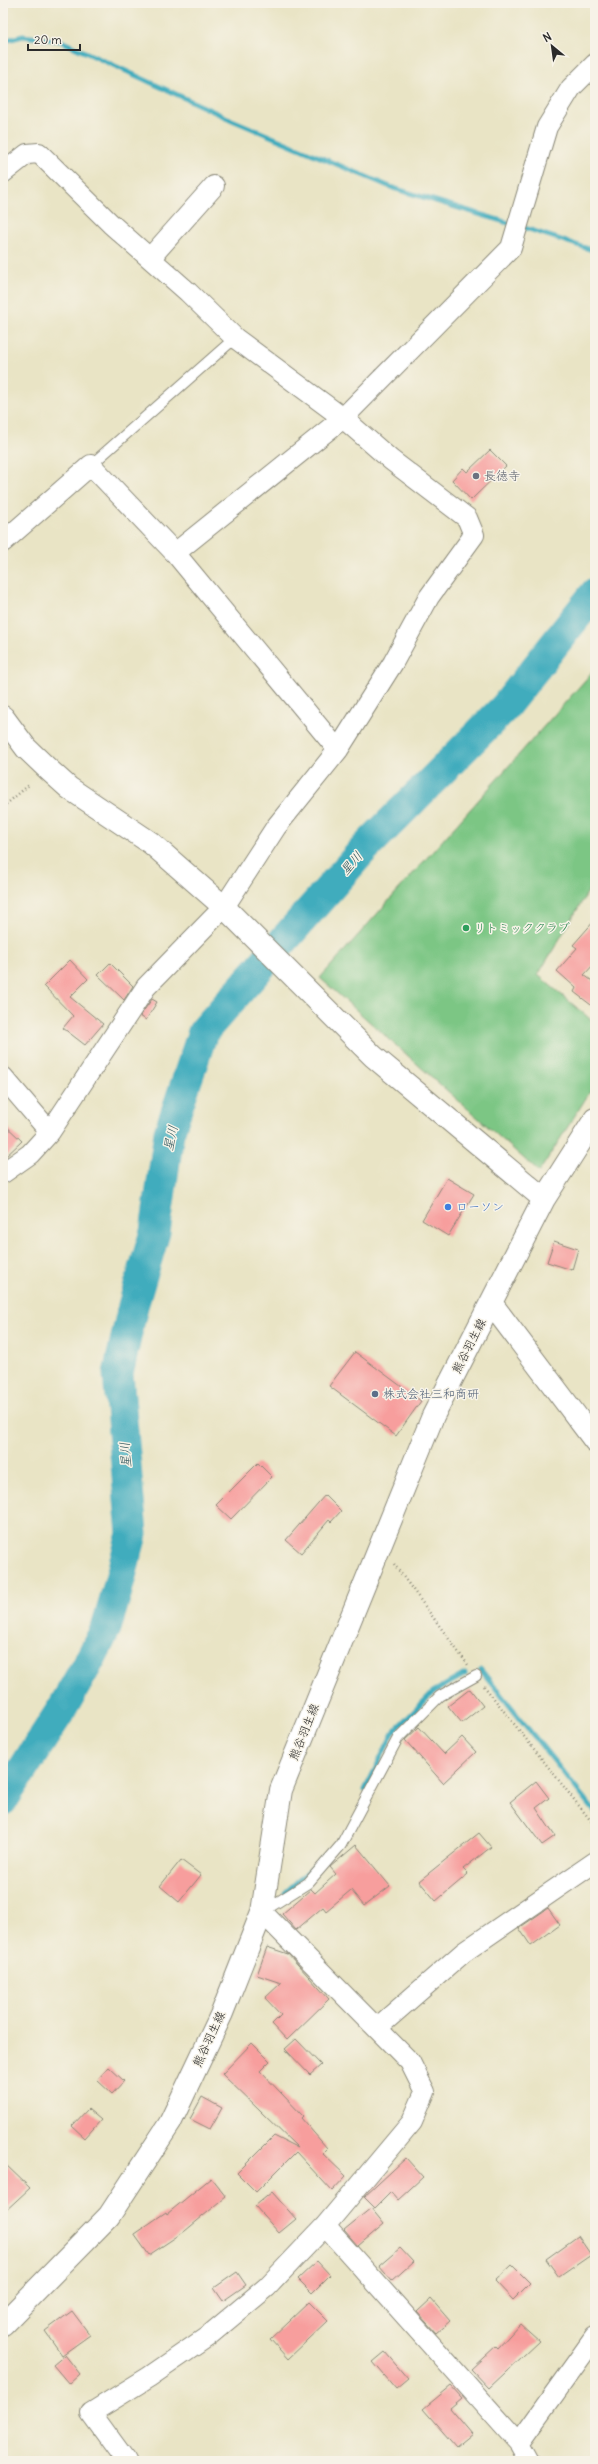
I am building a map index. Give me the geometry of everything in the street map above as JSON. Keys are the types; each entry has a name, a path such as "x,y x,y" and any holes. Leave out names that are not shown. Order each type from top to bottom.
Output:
{"main road":[{"path":"3,717 26,748 54,775 70,788 151,843 231,914 373,1056 544,1199"},
{"name":"熊谷羽生線","path":"3,2324 109,2216 170,2123 222,2013 262,1912 281,1790 433,1416 544,1199 595,1119"},
{"path":"491,1303 595,1441"}],"street":[{"path":"175,553 343,418 511,248 525,206 547,127 571,88 595,64"},
{"path":"3,173 27,154 39,153 235,338 343,418 390,460 467,518 474,535 429,597 392,663 338,750 276,826 231,914 146,987 50,1132 30,1154 3,1173"},
{"path":"150,258 214,186"},
{"path":"3,542 91,465 175,553 338,750"},
{"path":"3,1077 50,1132"},
{"path":"377,2028 464,1952 595,1862"},
{"path":"126,2461 91,2413 149,2377 207,2337 267,2287 325,2226 412,2122 425,2092 410,2062 262,1912"},
{"path":"325,2226 519,2443 529,2461"},
{"path":"519,2443 594,2342"}],"lane":[{"path":"91,465 235,338"},
{"path":"262,1912 308,1883 341,1845 398,1738 440,1696 476,1676"}],"path":[{"path":"3,807 30,784"}],"green space":[{"name":"リトミッククラブ","path":"595,669 595,880 538,975 595,1023 595,1084 539,1172 320,978"}],"building":[{"name":"長徳寺","path":"490,450 506,466 471,500 452,480 463,468 467,472"},
{"path":"595,920 595,963 584,975 595,983 595,1008 574,992 576,988 557,971 577,948 573,945"},
{"path":"70,960 88,979 70,997 103,1024 85,1045 63,1028 73,1016 44,986"},
{"path":"110,963 133,986 124,1000 98,975"},
{"path":"152,999 157,1002 146,1020 140,1016"},
{"path":"3,1123 22,1141 3,1159"},
{"name":"ローソン","path":"447,1178 474,1194 448,1236 422,1220"},
{"path":"554,1241 578,1249 572,1270 547,1262"},
{"name":"株式会社三和商研","path":"355,1352 421,1401 396,1436 329,1386"},
{"path":"258,1463 272,1477 231,1519 216,1505"},
{"path":"325,1495 341,1511 331,1522 329,1520 301,1553 286,1540"},
{"path":"470,1689 483,1706 462,1723 448,1706"},
{"path":"419,1727 444,1754 462,1737 476,1752 443,1783 405,1740"},
{"path":"536,1781 549,1798 536,1808 555,1836 542,1845 510,1802"},
{"path":"479,1833 491,1847 463,1869 468,1874 436,1901 419,1881"},
{"path":"356,1845 390,1886 364,1906 351,1890 326,1911 323,1907 296,1930 282,1914 311,1889 315,1893 336,1874 330,1867"},
{"path":"181,1860 201,1875 179,1902 160,1886"},
{"path":"548,1908 560,1925 531,1946 519,1928"},
{"path":"267,1947 288,1954 329,1999 287,2040 272,2024 281,2015 265,1998 281,1983 257,1975"},
{"path":"296,2039 321,2065 310,2075 285,2049"},
{"path":"252,2043 270,2061 260,2071 303,2116 301,2118 327,2148 322,2153 346,2176 332,2191 296,2152 256,2192 237,2173 274,2136 298,2148 222,2074"},
{"path":"109,2067 124,2081 112,2094 97,2080"},
{"path":"202,2097 222,2108 210,2129 190,2119"},
{"path":"88,2109 101,2120 85,2138 72,2126"},
{"path":"406,2158 423,2177 398,2200 391,2192 375,2208 364,2197"},
{"path":"3,2162 30,2188 3,2213"},
{"path":"211,2178 226,2197 185,2231 149,2255 134,2234 166,2212 167,2214"},
{"path":"272,2192 296,2219 279,2233 255,2206"},
{"path":"371,2208 384,2224 358,2246 344,2230"},
{"path":"578,2236 591,2255 559,2277 546,2259"},
{"path":"400,2248 413,2262 392,2281 379,2266"},
{"path":"317,2261 330,2275 312,2293 298,2279"},
{"path":"512,2265 530,2283 513,2300 495,2281"},
{"path":"237,2272 246,2285 223,2301 214,2288"},
{"path":"431,2299 450,2321 436,2333 417,2312"},
{"path":"309,2302 328,2321 288,2359 270,2339"},
{"path":"72,2311 90,2335 62,2355 45,2331"},
{"path":"520,2324 539,2341 489,2388 471,2369 496,2346 498,2348"},
{"path":"385,2352 408,2379 396,2389 373,2362"},
{"path":"65,2355 80,2374 69,2384 53,2365"},
{"path":"451,2386 462,2398 450,2408 472,2434 456,2447 423,2409"}],"waterway":[{"path":"3,41 23,36 61,41 232,120 393,188 515,225"},
{"path":"522,227 595,251"},
{"name":"星川","path":"3,1800 63,1707 106,1628 132,1534 118,1374 133,1306 155,1232 169,1133 203,1032 364,849 504,708 595,593"},
{"path":"481,1670 595,1812"},
{"path":"365,1790 393,1733 433,1692 465,1674"},
{"path":"285,1893 329,1852"}],"place":[{"name":"長徳寺","path":"476,476"},
{"name":"リトミッククラブ","path":"466,928"},
{"name":"ローソン","path":"448,1207"},
{"name":"株式会社三和商研","path":"375,1394"}]}
